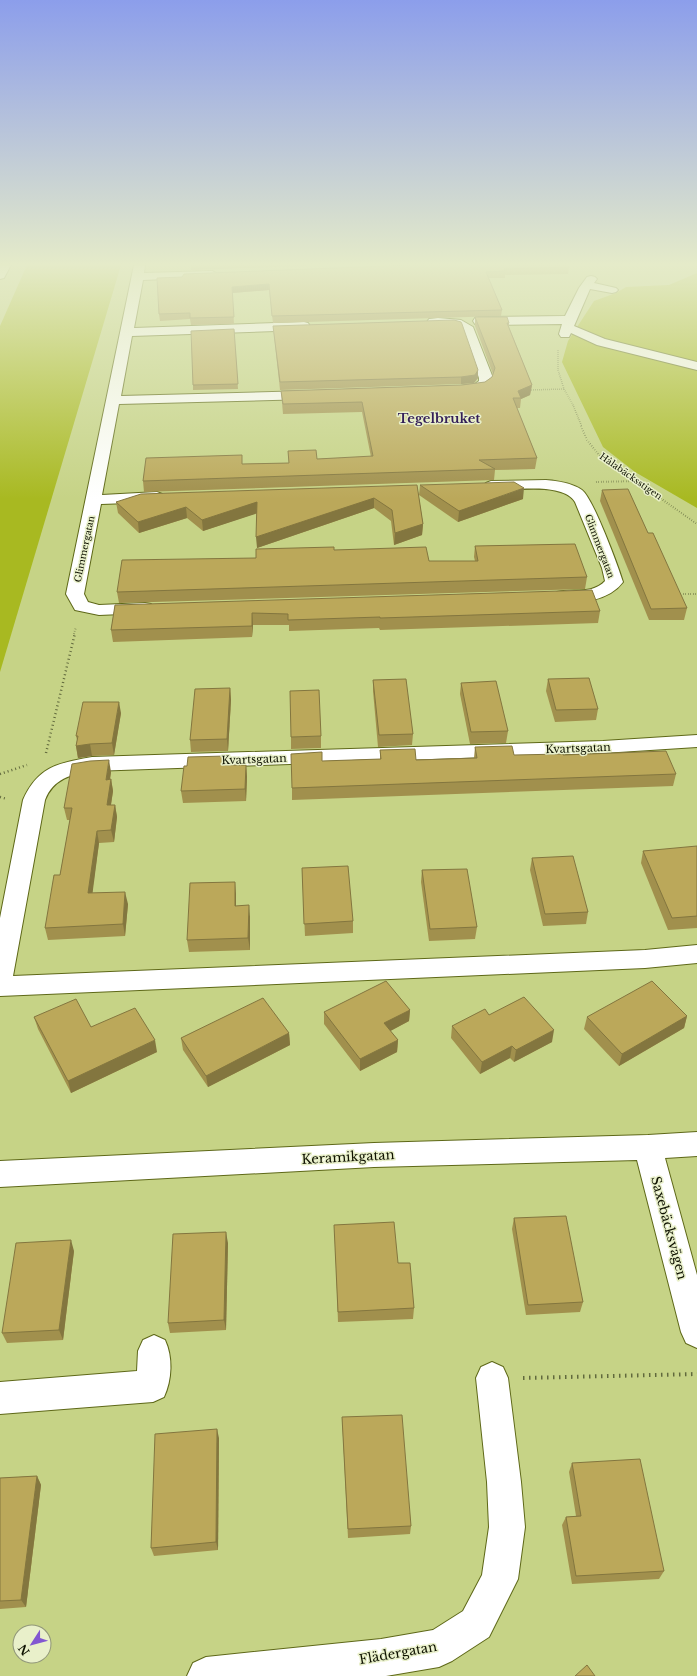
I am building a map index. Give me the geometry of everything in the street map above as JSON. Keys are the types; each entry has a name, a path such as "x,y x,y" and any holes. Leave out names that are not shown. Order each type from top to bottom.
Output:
{"street":[{"name":"Glimmergatan","path":"81,606 75,594 126,343"},
{"path":"445,391 480,387 485,383 486,378 474,343"},
{"path":"606,343 697,366"},
{"path":"114,400 319,394"},
{"name":"Glimmergatan","path":"478,487 542,485 566,488 577,493 584,502 614,582 609,589 595,595 547,596"},
{"path":"94,500 174,497"},
{"path":"81,606 99,610 162,608"},
{"name":"Kvartsgatan","path":"41,785 51,777 66,769 92,764 603,747 697,741"},
{"path":"0,980 34,800 41,785"},
{"path":"0,986 645,959 697,954"},
{"name":"Keramikgatan","path":"0,1174 374,1155 648,1147 697,1144"},
{"name":"Saxebäcksvägen","path":"648,1147 697,1332"},
{"path":"0,1398 153,1386 154,1351"},
{"name":"Flädergatan","path":"206,1676 381,1658 439,1648 476,1624 500,1579 507,1526 504,1482 492,1378"}],"path":[{"name":"Hålabäcksstigen","path":"562,343 557,357 558,370 564,390 576,412 587,440 599,455 697,524"},
{"path":"527,390 564,390"},
{"path":"566,488 573,484 584,482 638,481"},
{"path":"674,594 697,594"},
{"path":"41,785 44,762 81,606"},
{"path":"0,774 23,766 44,762"},
{"path":"492,1378 697,1374"}],"green space":[{"path":"0,343 98,343 0,672"},
{"path":"567,343 697,343 697,508 635,472 603,447 562,362"}],"building":[{"path":"191,343 235,343 238,384 193,385"},
{"path":"275,343 469,343 478,370 475,375 461,377 280,382"},
{"path":"485,343 515,343 532,385 518,391 521,398 513,398 537,458 479,460 495,469 143,481 146,458 242,455 242,464 289,463 288,451 316,450 317,459 373,456 362,402 283,404 281,391 462,385 485,382 492,377 495,368"},
{"path":"514,482 524,488 459,511 420,485"},
{"path":"417,485 423,524 395,533 392,510 374,498 256,537 257,502 202,520 186,507 138,522 116,502 141,494"},
{"path":"628,489 648,533 653,533 687,608 651,609 602,490"},
{"path":"575,544 587,577 117,592 122,560 256,558 256,549 334,547 334,550 426,547 429,561 478,561 475,546"},
{"path":"592,590 600,611 288,620 288,614 252,613 252,626 111,630 115,605"},
{"path":"589,678 598,709 556,710 548,679"},
{"path":"406,679 413,734 379,735 373,680"},
{"path":"496,681 508,731 471,732 461,683"},
{"path":"230,688 227,739 190,740 195,689"},
{"path":"319,690 321,736 291,737 290,691"},
{"path":"83,702 119,702 112,743 76,746 78,736 76,736"},
{"path":"512,746 514,755 563,755 666,751 676,774 292,788 291,754 322,752 322,761 381,759 380,750 415,749 416,760 477,758 475,747"},
{"path":"226,756 225,765 246,765 245,789 181,791 184,766 187,766 188,757"},
{"path":"109,760 106,780 111,779 107,805 115,805 111,830 97,831 88,893 125,892 123,924 45,928 54,875 60,875 72,808 64,808 72,764"},
{"path":"697,846 697,916 672,918 643,851"},
{"path":"573,856 588,912 545,914 532,858"},
{"path":"348,866 353,921 304,924 302,868"},
{"path":"467,869 477,927 430,929 422,870"},
{"path":"235,882 235,906 249,905 248,938 187,940 190,883"},
{"path":"386,981 410,1010 384,1023 398,1040 360,1059 324,1012"},
{"path":"652,981 687,1016 622,1054 587,1017"},
{"path":"524,997 554,1030 516,1050 512,1046 482,1062 452,1026 485,1009 489,1015"},
{"path":"263,998 289,1033 206,1076 181,1038"},
{"path":"76,999 91,1027 135,1008 155,1040 68,1081 34,1017"},
{"path":"566,1216 583,1302 528,1305 514,1218"},
{"path":"394,1222 398,1263 410,1263 414,1308 338,1312 334,1225"},
{"path":"226,1232 224,1320 168,1323 173,1234"},
{"path":"71,1240 59,1330 2,1333 16,1243"},
{"path":"402,1415 411,1526 348,1529 342,1417"},
{"path":"217,1429 216,1542 151,1548 155,1434"},
{"path":"640,1459 664,1571 576,1576 566,1517 581,1516 572,1463"},
{"path":"37,1476 21,1600 0,1601 0,1478"},
{"path":"587,1665 595,1676 575,1676"}],"district":[{"name":"Tegelbruket","path":"439,418"}]}
